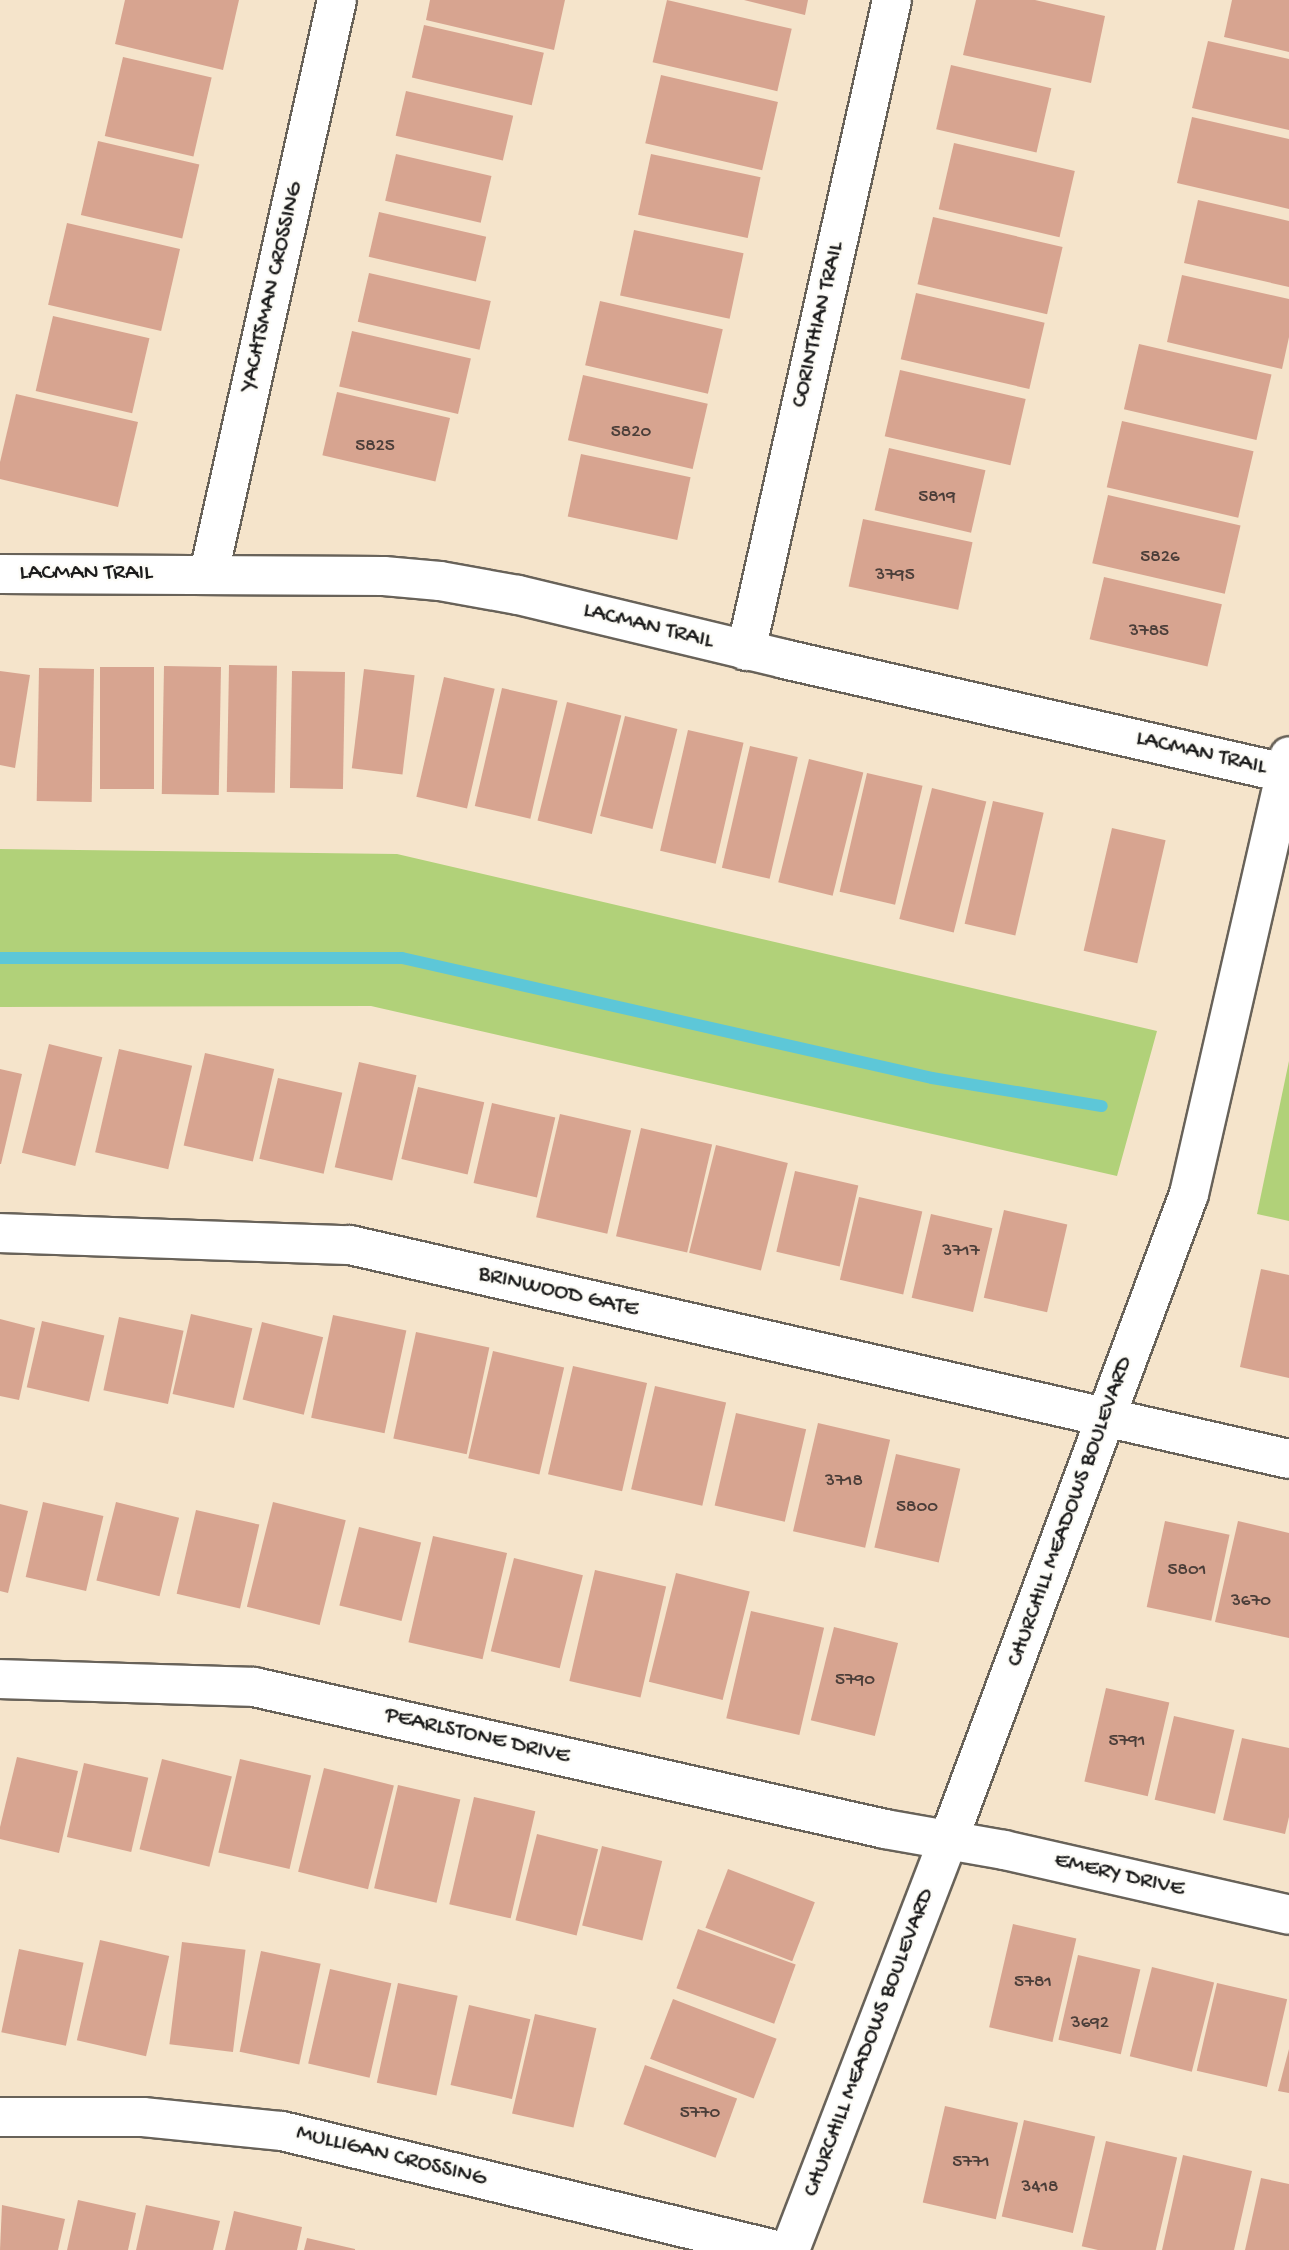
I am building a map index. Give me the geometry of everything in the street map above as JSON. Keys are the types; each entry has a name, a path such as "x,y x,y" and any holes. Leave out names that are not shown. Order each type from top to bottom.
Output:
{"street":[{"name":"YACHTSMAN CROSSING","path":"209,573 337,0"},
{"name":"CORINTHIAN TRAIL","path":"746,651 892,0"},
{"name":"LACMAN TRAIL","path":"0,574 209,573 384,576 439,581 518,595 746,651 1288,768"},
{"name":"CHURCHILL MEADOWS BOULEVARD","path":"790,2250 948,1841 1189,1194 1288,768"},
{"name":"BRINWOOD GATE","path":"0,1233 350,1245 1289,1459"},
{"name":"PEARLSTONE DRIVE","path":"0,1679 254,1687 948,1841"},
{"name":"EMERY DRIVE","path":"948,1841 1004,1850 1289,1915"},
{"name":"MULLIGAN CROSSING","path":"0,2117 143,2117 282,2130 776,2250"}],"green space":[{"path":"0,849 397,854 1157,1031 1117,1176 371,1006 0,1007"},
{"path":"1289,1061 1289,1221 1257,1214"}],"building":[{"path":"125,0 239,0 223,70 115,44"},
{"path":"430,0 565,0 554,50 426,20"},
{"path":"667,0 792,29 777,91 653,62"},
{"path":"744,0 808,0 805,15"},
{"path":"976,0 1035,0 1105,16 1091,83 963,55"},
{"path":"1232,0 1289,0 1289,52 1224,37"},
{"path":"424,25 544,53 532,105 412,78"},
{"path":"1208,41 1289,59 1289,130 1192,108"},
{"path":"123,57 212,77 193,156 105,136"},
{"path":"951,65 1051,88 1037,152 936,129"},
{"path":"661,75 778,102 762,170 645,143"},
{"path":"406,91 513,116 503,161 396,136"},
{"path":"1192,117 1289,139 1289,209 1177,183"},
{"path":"98,141 199,164 182,238 81,215"},
{"path":"954,143 1075,171 1060,237 939,209"},
{"path":"396,154 491,176 481,223 385,201"},
{"path":"651,154 761,177 748,238 638,215"},
{"path":"1198,200 1289,221 1289,287 1184,263"},
{"path":"379,212 486,237 476,282 369,257"},
{"path":"933,217 1063,247 1047,314 917,284"},
{"path":"67,223 180,249 161,331 48,305"},
{"path":"634,230 744,253 730,319 620,296"},
{"path":"369,273 491,301 480,350 358,322"},
{"path":"1182,275 1289,299 1289,337 1282,369 1167,342"},
{"path":"916,293 1045,323 1029,389 901,359"},
{"path":"600,301 723,329 708,394 585,365"},
{"path":"53,316 149,338 132,413 36,391"},
{"path":"352,331 471,358 458,414 339,387"},
{"path":"1139,344 1272,375 1256,440 1124,409"},
{"path":"900,370 1026,399 1010,465 885,436"},
{"path":"583,375 708,404 693,469 568,440"},
{"path":"337,392 450,418 435,481 322,455"},
{"path":"16,394 138,422 118,507 0,479 0,462"},
{"path":"1122,421 1254,451 1238,518 1107,487"},
{"path":"889,448 985,470 971,533 875,510"},
{"path":"581,454 691,477 677,540 568,517"},
{"path":"1108,495 1241,526 1225,594 1092,563"},
{"path":"863,519 973,542 958,610 849,586"},
{"path":"1104,577 1222,604 1208,667 1090,639"},
{"path":"229,665 277,666 275,793 227,792"},
{"path":"164,666 221,667 219,795 162,794"},
{"path":"100,667 154,667 154,789 100,789"},
{"path":"39,668 94,669 92,802 37,801"},
{"path":"364,669 415,675 402,774 352,768"},
{"path":"0,671 30,675 15,768 0,765"},
{"path":"292,671 345,672 343,789 290,788"},
{"path":"444,677 495,689 467,809 416,797"},
{"path":"502,688 558,701 530,819 475,806"},
{"path":"567,702 621,716 592,834 537,820"},
{"path":"625,716 677,729 652,829 600,816"},
{"path":"688,730 744,743 716,864 660,851"},
{"path":"750,746 798,757 770,879 722,868"},
{"path":"809,759 863,773 833,896 778,882"},
{"path":"867,773 923,786 895,905 840,892"},
{"path":"932,788 986,802 954,933 899,919"},
{"path":"993,801 1044,813 1015,935 965,924"},
{"path":"1112,828 1166,840 1137,963 1084,951"},
{"path":"49,1044 102,1057 75,1166 22,1153"},
{"path":"119,1049 192,1066 168,1169 95,1152"},
{"path":"205,1053 274,1069 253,1162 184,1146"},
{"path":"359,1062 416,1075 392,1181 335,1167"},
{"path":"0,1069 22,1074 1,1164 0,1164"},
{"path":"278,1078 342,1093 324,1174 259,1159"},
{"path":"418,1087 484,1102 468,1174 401,1159"},
{"path":"492,1103 555,1118 537,1198 474,1183"},
{"path":"560,1114 631,1130 607,1234 536,1217"},
{"path":"641,1128 712,1144 687,1253 616,1236"},
{"path":"716,1145 788,1163 761,1271 689,1253"},
{"path":"795,1171 858,1186 840,1266 776,1252"},
{"path":"859,1197 922,1212 903,1294 840,1280"},
{"path":"1004,1210 1067,1225 1047,1312 984,1298"},
{"path":"931,1214 992,1228 973,1312 912,1298"},
{"path":"1261,1269 1289,1275 1289,1378 1240,1367"},
{"path":"191,1314 252,1328 234,1408 173,1394"},
{"path":"333,1315 406,1331 385,1433 311,1418"},
{"path":"119,1317 184,1331 168,1404 103,1390"},
{"path":"0,1319 35,1328 19,1400 0,1396"},
{"path":"42,1321 104,1335 89,1402 27,1387"},
{"path":"262,1322 323,1337 304,1415 243,1400"},
{"path":"416,1332 489,1348 467,1454 393,1439"},
{"path":"493,1351 564,1367 539,1475 468,1458"},
{"path":"573,1366 647,1383 622,1491 548,1474"},
{"path":"655,1386 726,1402 702,1506 631,1489"},
{"path":"736,1413 806,1429 785,1522 715,1506"},
{"path":"818,1423 890,1440 865,1548 793,1531"},
{"path":"896,1454 960,1469 939,1562 874,1548"},
{"path":"43,1502 103,1516 86,1591 26,1577"},
{"path":"116,1502 179,1518 159,1596 96,1581"},
{"path":"273,1502 346,1520 320,1625 247,1607"},
{"path":"0,1504 28,1511 8,1593 0,1591"},
{"path":"196,1510 259,1525 240,1608 177,1594"},
{"path":"1165,1521 1230,1535 1211,1621 1147,1607"},
{"path":"1238,1521 1289,1533 1289,1638 1215,1622"},
{"path":"359,1527 421,1542 402,1621 339,1606"},
{"path":"433,1536 507,1553 483,1659 408,1642"},
{"path":"514,1558 583,1575 560,1668 491,1651"},
{"path":"595,1570 666,1586 640,1697 569,1681"},
{"path":"676,1573 750,1591 723,1700 649,1682"},
{"path":"751,1611 824,1628 799,1735 726,1718"},
{"path":"834,1627 898,1643 875,1736 811,1720"},
{"path":"1106,1688 1169,1703 1148,1796 1084,1782"},
{"path":"1174,1716 1234,1730 1215,1814 1155,1800"},
{"path":"1242,1738 1289,1748 1289,1817 1285,1834 1223,1820"},
{"path":"17,1757 78,1771 59,1853 0,1839 0,1827"},
{"path":"162,1759 232,1776 209,1867 140,1849"},
{"path":"240,1759 311,1775 290,1869 218,1853"},
{"path":"84,1763 148,1778 131,1852 67,1837"},
{"path":"324,1768 394,1785 368,1889 298,1872"},
{"path":"398,1785 460,1799 437,1903 374,1888"},
{"path":"474,1797 535,1811 511,1918 449,1904"},
{"path":"537,1834 598,1849 577,1936 515,1920"},
{"path":"602,1846 662,1861 642,1941 582,1926"},
{"path":"728,1869 815,1902 792,1961 705,1928"},
{"path":"1013,1924 1076,1939 1052,2042 989,2027"},
{"path":"698,1929 796,1965 774,2024 676,1988"},
{"path":"100,1940 169,1956 146,2056 77,2040"},
{"path":"182,1942 246,1950 233,2052 169,2044"},
{"path":"19,1949 84,1963 66,2046 1,2032"},
{"path":"261,1951 321,1964 299,2064 240,2052"},
{"path":"1078,1955 1140,1969 1121,2054 1058,2040"},
{"path":"1152,1967 1214,1982 1192,2072 1130,2056"},
{"path":"330,1969 391,1983 370,2078 308,2064"},
{"path":"398,1983 458,1996 436,2095 377,2083"},
{"path":"1217,1983 1287,1999 1267,2087 1197,2071"},
{"path":"673,1999 777,2039 754,2099 650,2059"},
{"path":"469,2005 530,2019 512,2099 451,2085"},
{"path":"535,2014 596,2028 573,2128 512,2113"},
{"path":"1289,2049 1289,2093 1278,2091"},
{"path":"645,2065 737,2099 716,2158 623,2124"},
{"path":"945,2106 1018,2123 996,2219 923,2202"},
{"path":"1024,2120 1095,2136 1073,2233 1002,2216"},
{"path":"1106,2141 1177,2157 1156,2250 1098,2250 1082,2246"},
{"path":"1183,2155 1252,2171 1234,2250 1162,2250"},
{"path":"1261,2178 1289,2184 1289,2250 1245,2250"},
{"path":"78,2200 136,2213 128,2250 67,2250"},
{"path":"2,2205 65,2219 58,2250 0,2250"},
{"path":"146,2205 220,2221 213,2250 136,2250"},
{"path":"234,2211 302,2227 297,2250 225,2250"},
{"path":"307,2238 355,2249 355,2250 304,2250"}],"waterway":[{"path":"0,958 402,958 932,1078 1102,1106"}]}
